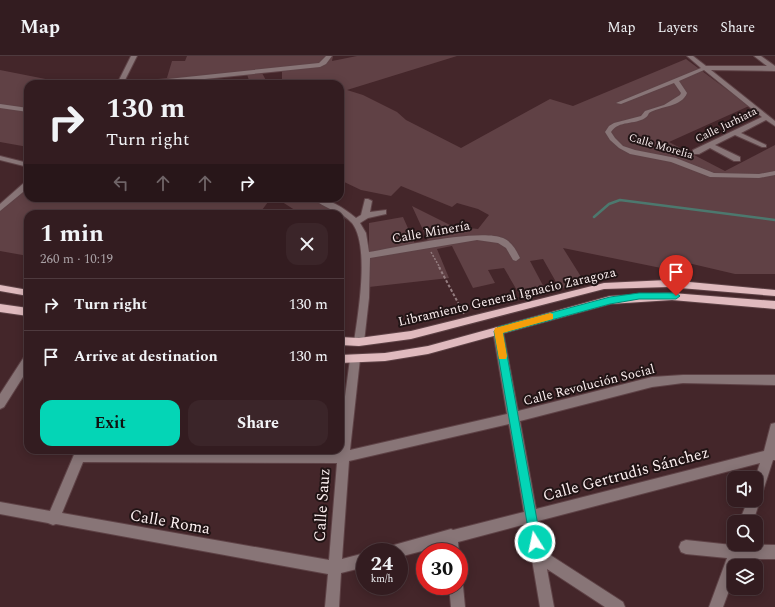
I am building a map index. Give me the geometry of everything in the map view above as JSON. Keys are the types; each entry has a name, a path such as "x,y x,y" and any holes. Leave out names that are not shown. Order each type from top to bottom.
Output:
{"main road":[{"name":"Libramiento General Ignacio Zaragoza","path":"344,341 359,342 411,335 604,286 633,282 668,283 775,293"},
{"path":"0,288 24,292"},
{"name":"Libramiento General Ignacio Zaragoza","path":"344,359 385,357 428,350 610,300 639,296 676,296 775,306"},
{"path":"0,308 24,311"}],"street":[{"path":"122,80 134,56"},
{"path":"177,80 320,65 327,61 329,56"},
{"path":"757,56 775,68"},
{"path":"691,57 702,57"},
{"path":"691,57 775,124"},
{"path":"619,103 705,68 775,68"},
{"name":"Calle Morelia","path":"675,80 684,93 683,96 666,106 647,112 643,117 611,127 608,132 612,139 621,147 633,152 673,160 713,175 759,176 775,173"},
{"path":"0,106 24,109"},
{"name":"Calle Jurhiata","path":"696,152 767,117"},
{"path":"734,132 764,146"},
{"path":"709,145 737,158"},
{"path":"0,158 24,163"},
{"path":"0,208 24,187"},
{"path":"324,202 336,210"},
{"path":"365,216 368,202"},
{"path":"356,222 365,216 384,212"},
{"path":"344,215 356,222 363,239 365,256 364,300 359,342"},
{"name":"Calle Minería","path":"365,256 428,246 460,238 490,237 500,240 509,246 516,258"},
{"path":"498,331 512,418 547,607"},
{"name":"Calle Sauz","path":"344,449 355,359"},
{"path":"0,404 24,366"},
{"name":"Calle Revolución Social","path":"146,454 343,457 512,418 652,382 683,379 775,380"},
{"path":"763,476 772,454 775,428"},
{"path":"53,519 80,454"},
{"name":"Calle Sauz","path":"332,607 343,454"},
{"name":"Calle Gertrudis Sánchez","path":"408,548 772,454"},
{"name":"Calle Roma","path":"0,508 53,519 335,568"},
{"path":"451,536 452,543"},
{"path":"686,547 727,548"},
{"path":"716,607 737,551"},
{"path":"763,551 775,552"},
{"path":"538,555 618,607"},
{"path":"335,568 356,562"},
{"path":"457,595 458,607"}],"path":[{"path":"428,246 467,320"}],"shaded area":[{"path":"187,56 333,56 332,61 357,56 457,56 347,90 363,95 397,112 406,120 461,148 550,99 573,106 686,59 749,106 669,142 725,171 775,145 775,274 735,274 671,259 666,269 563,248 585,283 560,289 543,259 530,261 547,293 522,299 504,268 488,270 495,283 473,288 452,246 437,249 449,278 369,287 369,223 403,217 415,244 428,241 412,206 452,226 478,229 489,215 478,209 457,203 452,207 401,186 391,196 361,190 344,182 344,80 282,80 282,69 166,80 172,61 185,61"},
{"path":"0,70 51,80 24,80 24,146 0,142"},
{"path":"262,73 266,80 249,80 247,74"},
{"path":"24,185 24,202 268,202 262,210 24,210 24,255 0,251 0,205"},
{"path":"282,202 323,202 336,210 295,210"}],"waterway":[{"path":"594,217 609,204 620,200 775,220"}],"slow traffic":[{"path":"502,356 498,331 550,317"}],"route":[{"path":"535,542 512,418 498,331 610,300 639,296 676,296"}]}
